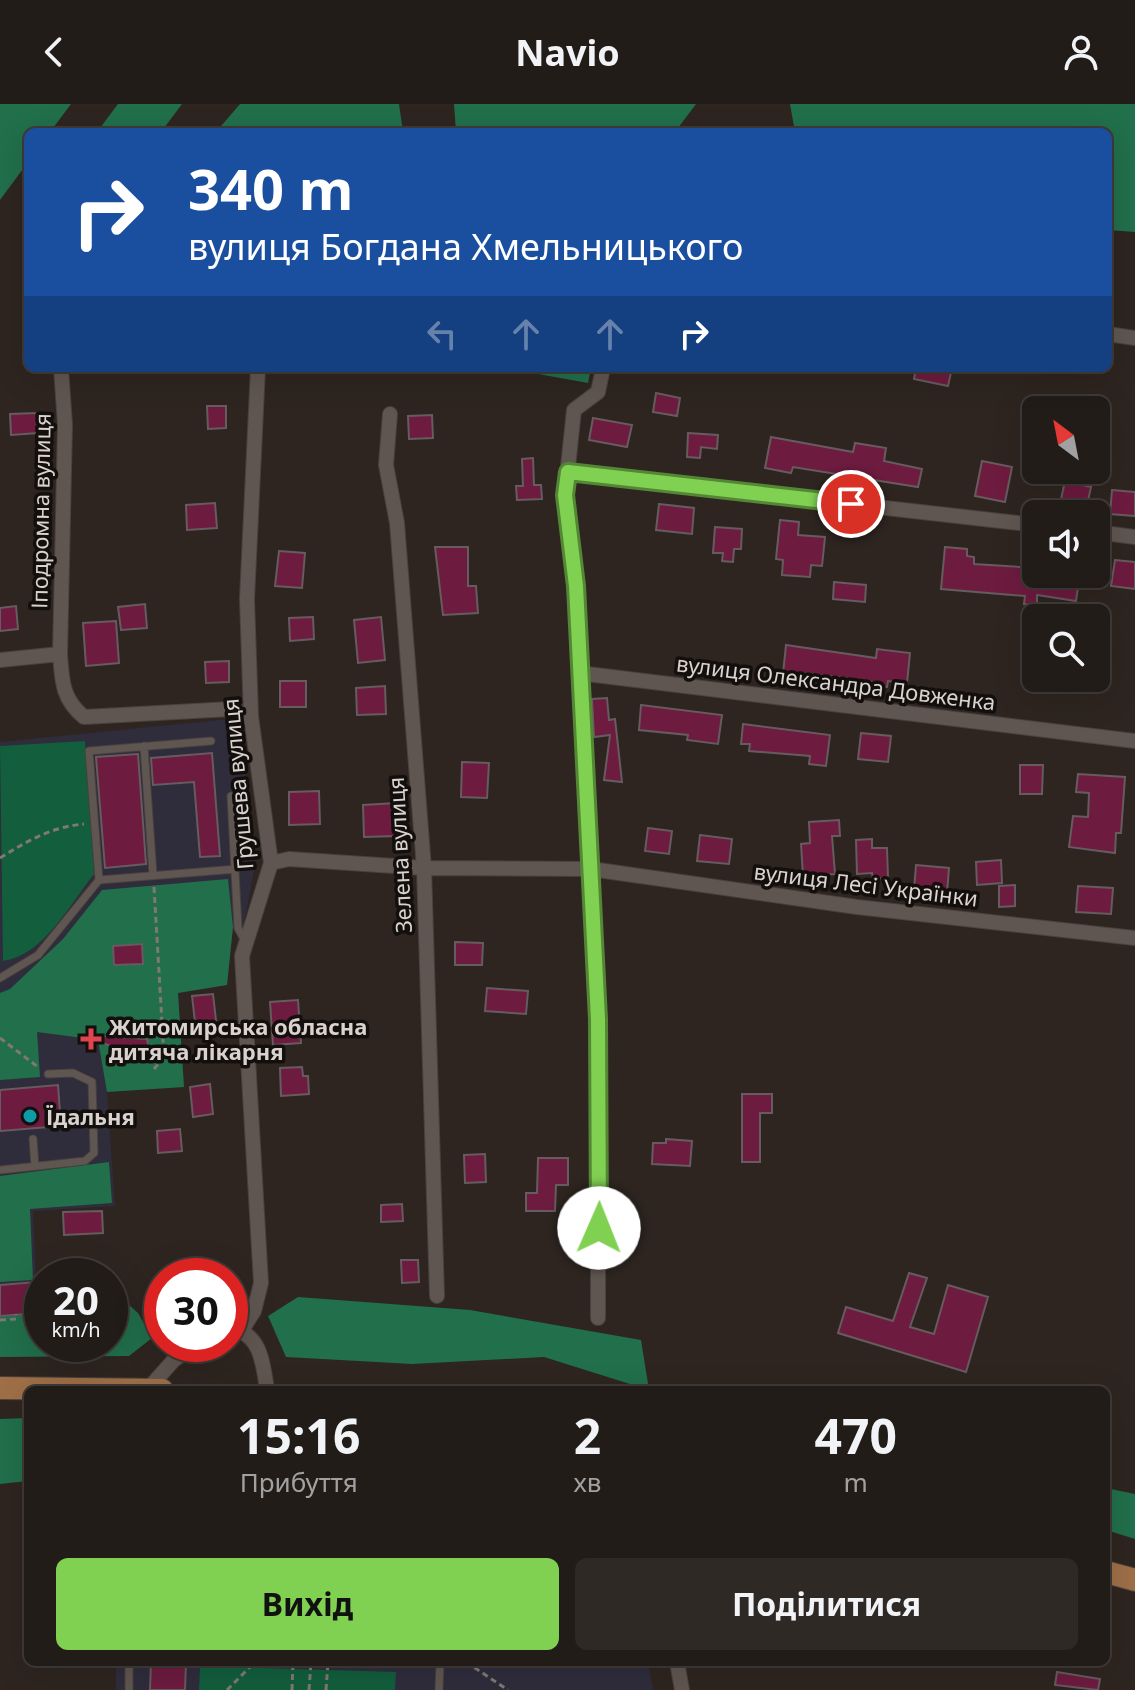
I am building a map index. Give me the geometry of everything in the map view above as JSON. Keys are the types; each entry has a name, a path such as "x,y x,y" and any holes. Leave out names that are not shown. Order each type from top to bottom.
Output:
{"main road":[{"path":"0,1388 24,1388"},
{"path":"1110,1573 1135,1580"}],"street":[{"path":"1112,335 1135,338"},
{"name":"Іподромна вулиця","path":"61,372 65,425 60,654 62,690 71,706 84,717 231,709 251,716"},
{"name":"Грушева вулиця","path":"248,1317 254,1311 261,1283 242,956 244,939 271,863 251,716 247,599 258,372"},
{"path":"598,1318 600,1108 591,869 576,586 565,495 574,410 598,392 602,372"},
{"name":"Зелена вулиця","path":"390,414 386,465 397,523 424,868 437,1296"},
{"path":"568,472 1022,523"},
{"path":"1110,534 1135,537"},
{"path":"0,660 60,654"},
{"name":"вулиця Олександра Довженка","path":"579,673 1135,741"},
{"name":"вулиця Лесі Українки","path":"271,863 289,859 424,868 591,869 857,907 1135,938"},
{"path":"248,1340 259,1350 266,1386"},
{"path":"151,1386 172,1362"},
{"path":"678,1666 682,1690"}],"lane":[{"path":"0,978 38,955 99,880 89,751 211,741"},
{"path":"144,746 153,875"},
{"path":"231,796 238,928 244,939"},
{"path":"99,880 237,869"},
{"path":"0,1170 85,1161 96,1148 92,1082 73,1073 48,1074"},
{"path":"33,1139 35,1166"},
{"path":"129,1666 129,1690"},
{"path":"439,1690 440,1666"}],"path":[{"path":"0,858 32,837 65,826 95,823"},
{"path":"153,875 164,1057 154,1069"},
{"path":"0,1038 48,1074"},
{"path":"0,1320 16,1319 16,1314"},
{"path":"227,1690 251,1666"},
{"path":"292,1690 293,1666"},
{"path":"309,1690 311,1666"},
{"path":"326,1690 328,1666"},
{"path":"472,1666 508,1690"}],"shaded area":[{"name":"Житомирська обласна дитяча лікарня","path":"240,718 254,871 243,929 233,928 227,985 178,993 184,1087 107,1092 115,1206 33,1211 35,1258 24,1258 24,1283 0,1285 0,742"},
{"path":"116,1666 649,1666 653,1690 116,1690"}],"green space":[{"path":"0,104 71,104 53,128 24,128 24,167 0,200"},
{"path":"118,104 182,104 164,128 100,128"},
{"path":"240,104 399,104 402,128 219,128"},
{"path":"454,104 696,104 678,128 456,128"},
{"path":"790,104 1135,104 1135,232 1112,230 1112,128 794,128"},
{"path":"527,372 590,372 588,383"},
{"path":"85,741 94,874 43,939 17,957 3,961 0,746"},
{"path":"228,879 233,927 227,985 178,993 184,1087 107,1092 98,1040 37,1032 40,1077 0,1080 0,993 10,989 63,939 102,890"},
{"path":"109,1162 112,1203 30,1209 32,1258 24,1258 24,1281 0,1282 0,1176"},
{"path":"24,1283 24,1357 0,1357 0,1285"},
{"path":"298,1297 470,1310 641,1340 648,1386 636,1386 544,1357 412,1364 286,1357 268,1316"},
{"path":"128,1304 144,1324 144,1344 129,1356"},
{"path":"24,1418 24,1481 0,1484 0,1419"},
{"path":"1110,1489 1135,1494 1135,1539 1110,1531"},
{"path":"200,1666 396,1672 395,1690 199,1690"}],"building":[{"path":"915,372 951,372 948,386 914,379"},
{"path":"656,393 680,398 677,416 653,412"},
{"path":"207,406 226,406 226,428 208,429"},
{"path":"37,413 38,433 11,435 10,414"},
{"path":"432,415 433,438 409,439 408,416"},
{"path":"593,418 632,425 627,447 589,440"},
{"path":"688,433 718,435 717,449 701,447 700,458 687,457"},
{"path":"771,437 853,452 855,443 886,448 884,461 922,469 918,487 793,467 791,473 765,468"},
{"path":"533,458 534,485 541,485 542,499 517,500 516,486 523,486 522,459"},
{"path":"982,461 1012,467 1005,502 975,496"},
{"path":"1064,484 1091,487 1088,500 1061,500"},
{"path":"1112,490 1135,492 1135,516 1110,514"},
{"path":"215,503 217,528 187,530 186,505"},
{"path":"659,504 694,508 692,534 656,530"},
{"path":"780,520 799,522 798,535 825,537 822,566 811,565 810,577 782,575 783,560 776,559"},
{"path":"715,527 742,529 741,549 734,549 733,562 722,561 723,553 713,553"},
{"path":"435,547 468,547 468,586 476,586 478,613 443,615"},
{"path":"945,547 967,549 967,556 974,557 974,564 1022,567 1022,588 1078,588 1076,601 1037,595 1037,604 1024,604 1025,596 941,589"},
{"path":"279,551 305,553 302,588 275,586"},
{"path":"1115,560 1135,562 1135,589 1111,586"},
{"path":"834,582 866,585 865,602 833,599"},
{"path":"145,604 147,628 121,630 118,607"},
{"path":"16,606 18,629 0,631 0,608"},
{"path":"313,617 314,639 290,641 289,618"},
{"path":"381,617 385,660 358,663 354,620"},
{"path":"116,621 119,663 86,666 83,623"},
{"path":"786,645 876,658 877,649 910,653 907,683 888,681 887,687 873,686 873,682 803,673 803,677 783,674"},
{"path":"229,661 229,682 206,683 205,662"},
{"path":"280,681 306,681 306,707 280,707"},
{"path":"385,686 386,714 357,715 356,688"},
{"path":"607,698 609,720 615,719 622,782 604,780 610,735 594,737 592,699"},
{"path":"641,705 722,715 718,744 687,740 688,735 639,730"},
{"path":"743,724 830,735 826,766 809,764 810,756 749,751 750,744 741,744"},
{"path":"861,733 891,736 888,762 858,759"},
{"path":"212,753 220,856 200,857 194,782 153,785 151,758"},
{"path":"138,754 146,864 105,868 96,757"},
{"path":"462,762 489,763 487,798 461,797"},
{"path":"1020,765 1043,765 1042,794 1020,794"},
{"path":"1078,774 1125,777 1121,833 1116,833 1115,853 1069,847 1073,816 1088,817 1089,793 1076,792"},
{"path":"319,791 320,824 289,825 289,792"},
{"path":"396,803 397,836 364,837 363,805"},
{"path":"839,820 840,836 832,836 835,874 803,876 801,844 810,843 809,822"},
{"path":"648,828 672,831 669,854 645,851"},
{"path":"700,835 732,839 729,864 697,861"},
{"path":"872,839 872,848 887,848 888,878 873,879 872,873 857,874 856,840"},
{"path":"1001,860 1002,883 977,885 976,862"},
{"path":"916,865 949,868 947,893 914,890"},
{"path":"1015,885 1015,906 999,907 999,886"},
{"path":"1078,886 1113,888 1111,914 1076,912"},
{"path":"455,942 483,943 482,965 455,965"},
{"path":"142,944 143,964 114,965 113,946"},
{"path":"487,988 528,991 526,1014 485,1011"},
{"path":"213,994 217,1029 196,1031 192,996"},
{"path":"298,1000 301,1043 273,1045 270,1002"},
{"path":"101,1036 147,1039 149,1050 129,1053 100,1042"},
{"path":"302,1067 303,1076 308,1076 309,1094 281,1096 280,1068"},
{"path":"210,1084 213,1114 193,1117 190,1087"},
{"name":"Їдальня","path":"58,1085 61,1126 0,1131 0,1090"},
{"path":"742,1094 772,1094 772,1113 760,1113 760,1162 742,1162"},
{"path":"180,1129 182,1151 158,1153 157,1131"},
{"path":"666,1139 692,1141 690,1166 652,1164 653,1143 666,1143"},
{"path":"485,1154 486,1182 465,1183 464,1155"},
{"path":"538,1158 568,1158 568,1185 556,1185 555,1211 526,1211 526,1193 537,1193"},
{"path":"402,1204 403,1221 381,1222 381,1205"},
{"path":"102,1211 103,1233 64,1235 63,1212"},
{"path":"401,1260 418,1260 419,1282 402,1283"},
{"path":"909,1273 927,1278 910,1327 934,1334 948,1285 988,1297 966,1372 838,1333 846,1307 893,1321"},
{"path":"24,1283 24,1314 0,1316 0,1285"},
{"path":"151,1666 186,1666 185,1690 150,1690"},
{"path":"1057,1672 1100,1679 1098,1690 1055,1685"}],"place":[{"name":"Житомирська обласна дитяча лікарня","path":"91,1039"},
{"name":"Їдальня","path":"30,1116"}],"route":[{"path":"599,1228 598,1019 576,586 565,495 568,472 851,504"}]}
